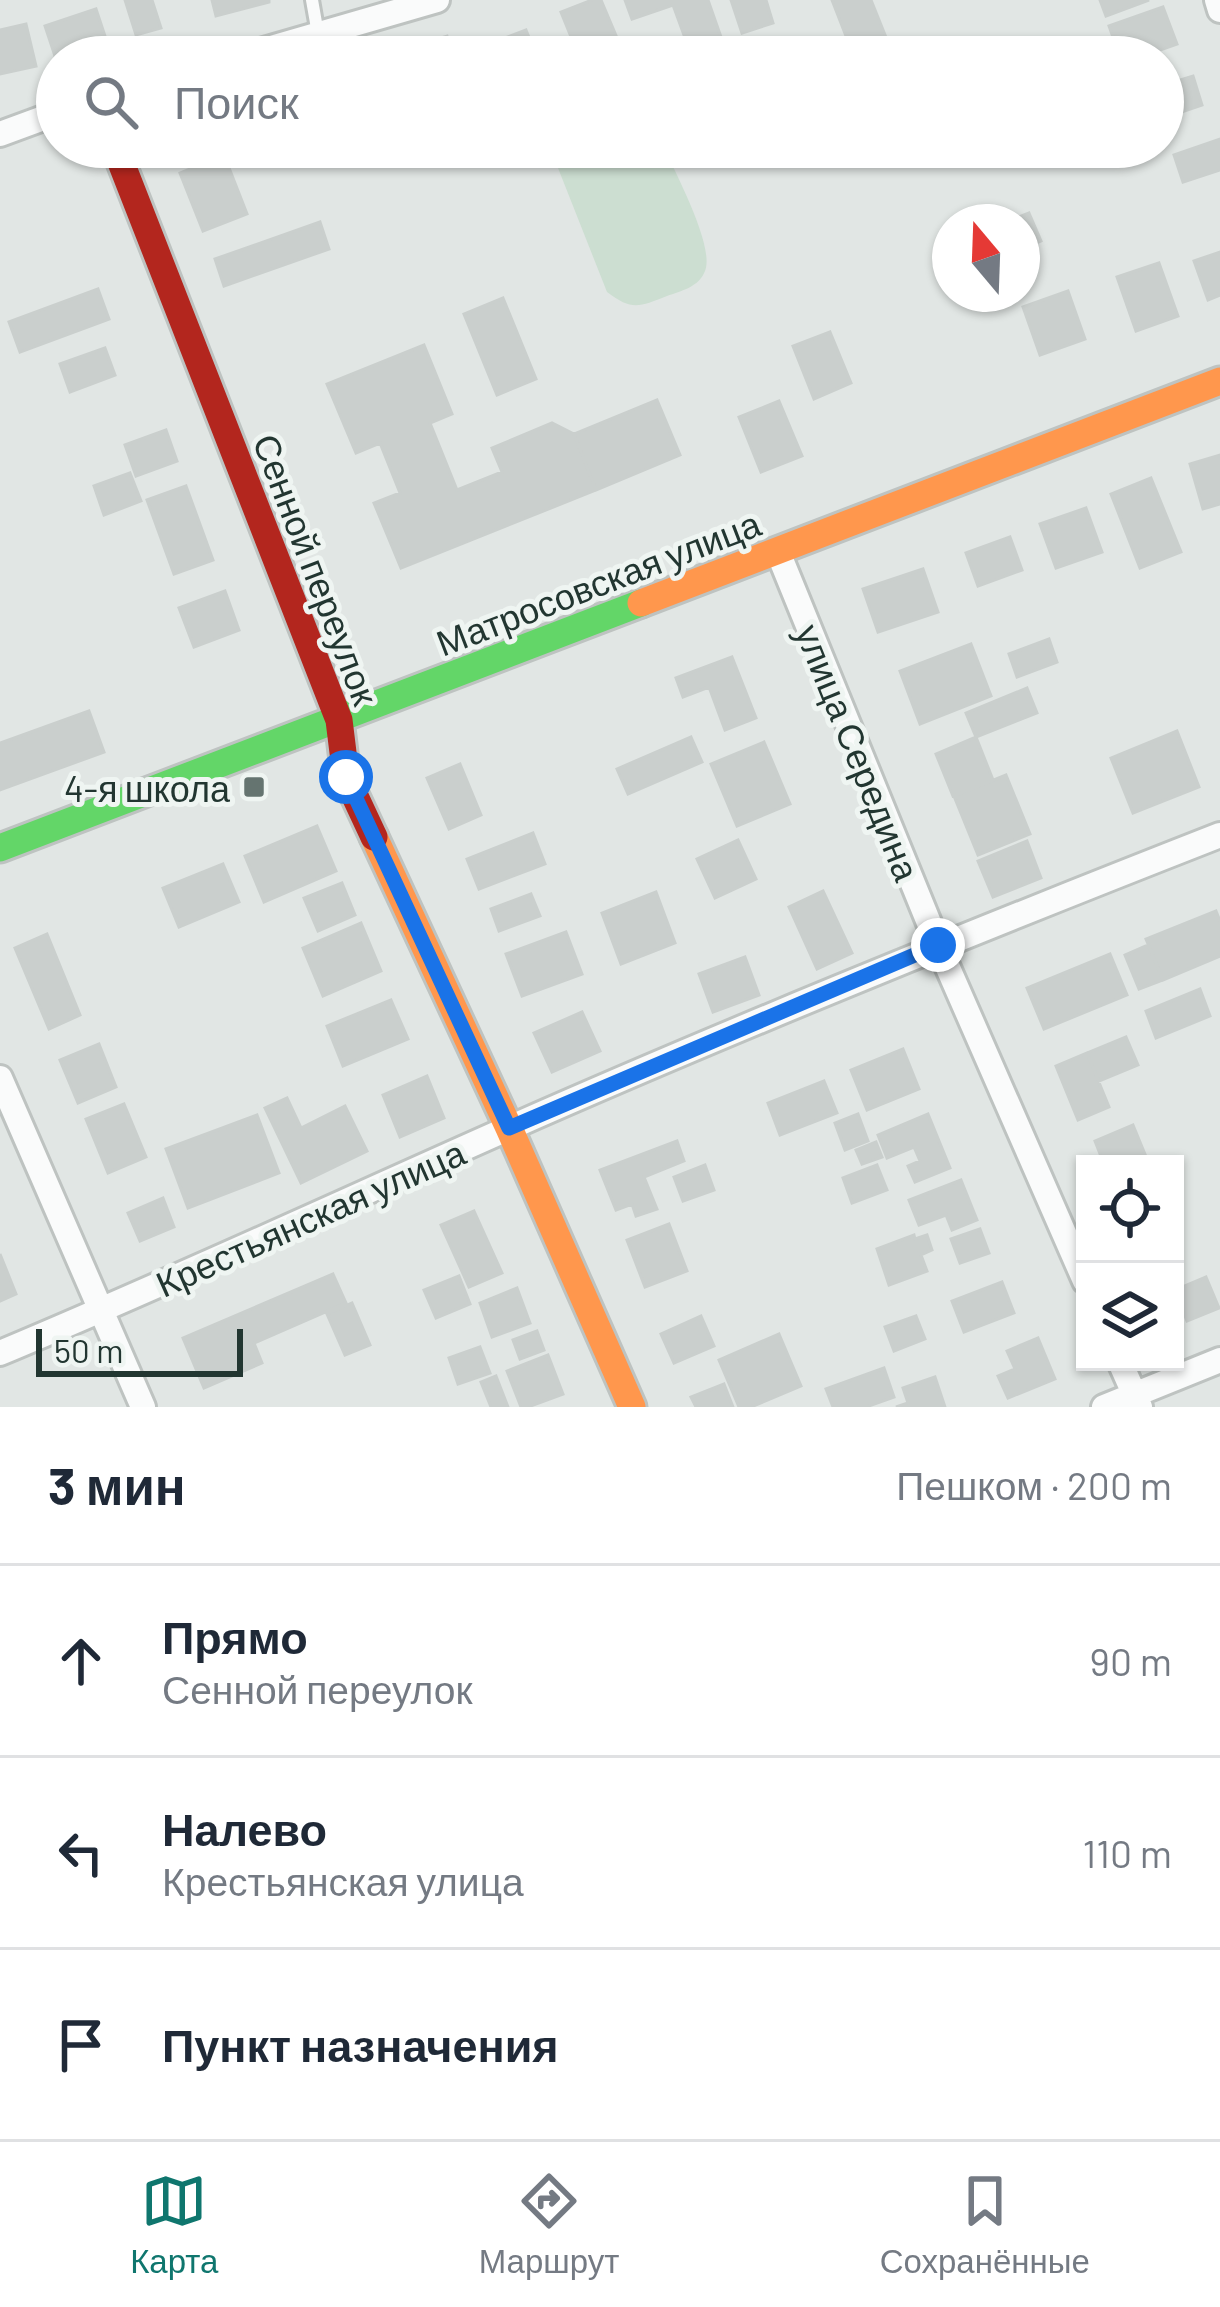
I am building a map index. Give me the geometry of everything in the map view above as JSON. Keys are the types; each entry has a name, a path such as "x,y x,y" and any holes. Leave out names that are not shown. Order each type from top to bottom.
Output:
{"main road":[{"name":"Сенной переулок","path":"123,168 339,720 346,777 632,1407"},
{"name":"Матросовская улица","path":"0,848 1220,381"}],"street":[{"path":"312,36 437,0"},
{"path":"1216,0 1220,10"},
{"path":"0,134 36,121"},
{"name":"улица Середина","path":"778,552 938,945 1077,1263"},
{"name":"Крестьянская улица","path":"0,1353 938,945 1220,835"},
{"path":"0,1078 143,1407"},
{"path":"1104,1407 1137,1401 1220,1360"},
{"path":"1124,1371 1137,1401"}],"lane":[{"path":"312,0 319,34"}],"green space":[{"path":"558,168 673,168 704,245 705,271 684,290 642,305 630,305 607,292"}],"building":[{"path":"125,0 152,0 161,28 136,35"},
{"path":"212,0 269,0 269,2 216,16"},
{"path":"601,0 616,36 571,36 561,12"},
{"path":"625,0 708,0 721,36 684,36 673,5 632,19"},
{"path":"731,0 766,0 773,23 742,33"},
{"path":"832,0 871,0 885,36 846,36"},
{"path":"1100,0 1149,0 1106,16"},
{"path":"1163,7 1174,36 1113,36 1109,26"},
{"path":"96,9 105,36 48,36 45,26"},
{"path":"26,24 36,66 0,74 0,30"},
{"path":"1193,76 1202,105 1184,111 1184,79"},
{"path":"1220,139 1220,170 1183,182 1178,168 1184,168 1184,152"},
{"path":"192,168 229,168 247,214 203,231 180,173"},
{"path":"320,222 329,249 224,286 215,259"},
{"path":"1220,252 1220,295 1208,300 1194,261"},
{"path":"1159,263 1178,316 1136,331 1117,277"},
{"path":"98,289 109,319 20,352 9,322"},
{"path":"1068,291 1085,339 1040,355 1025,312 1040,312 1040,301"},
{"path":"503,298 536,379 497,395 464,314"},
{"path":"830,332 851,383 814,399 793,346"},
{"path":"424,345 452,414 430,423 457,490 502,472 492,448 552,423 574,434 596,490 401,568 374,503 400,493 380,443 356,453 327,384"},
{"path":"105,348 115,375 70,392 60,364"},
{"path":"657,400 680,455 596,490 574,434"},
{"path":"779,401 802,456 761,472 739,417"},
{"path":"166,430 177,461 136,476 125,445"},
{"path":"1220,455 1220,504 1203,509 1190,464"},
{"path":"130,473 141,501 104,515 94,486"},
{"path":"1151,478 1181,552 1140,568 1111,494"},
{"path":"186,486 213,560 174,574 147,500"},
{"path":"1086,508 1102,552 1056,568 1040,524"},
{"path":"1010,537 1022,570 978,586 966,553"},
{"path":"923,569 938,612 878,632 863,589"},
{"path":"225,591 239,630 194,647 179,608"},
{"path":"1049,639 1057,662 1017,677 1009,654"},
{"path":"971,644 991,696 920,724 900,671"},
{"path":"732,657 756,718 725,730 709,687 683,697 676,678"},
{"path":"1027,688 1037,713 976,737 966,713"},
{"path":"89,711 104,752 0,790 0,743"},
{"path":"1177,731 1199,787 1133,813 1111,758"},
{"path":"691,737 702,762 628,794 617,769"},
{"path":"976,737 993,780 953,796 936,754"},
{"path":"764,742 790,804 737,826 711,764"},
{"path":"460,764 481,815 449,829 427,778"},
{"path":"1006,775 1030,834 978,855 954,796"},
{"path":"317,826 336,871 264,902 245,856"},
{"path":"533,833 545,864 479,889 467,859"},
{"path":"738,840 756,879 715,898 697,859"},
{"path":"1027,841 1041,878 993,897 978,861"},
{"path":"223,864 239,902 179,927 163,888"},
{"path":"342,883 355,915 318,931 304,898"},
{"path":"823,891 852,953 817,969 789,907"},
{"path":"656,892 675,943 621,964 602,913"},
{"path":"531,894 540,916 499,931 491,909"},
{"path":"1216,911 1220,956 1163,980 1146,939"},
{"path":"361,923 381,971 323,996 303,948"},
{"path":"566,932 582,974 522,996 506,954"},
{"path":"47,934 80,1015 49,1029 15,948"},
{"path":"1148,945 1163,980 1139,989 1125,955"},
{"path":"1110,954 1127,995 1044,1029 1027,988"},
{"path":"745,957 759,995 713,1012 699,974"},
{"path":"1200,989 1210,1016 1156,1038 1146,1011"},
{"path":"391,1000 408,1039 343,1066 327,1026"},
{"path":"582,1012 600,1051 552,1072 534,1033"},
{"path":"1126,1037 1138,1065 1099,1081 1087,1053"},
{"path":"99,1044 116,1087 78,1103 60,1060"},
{"path":"903,1049 919,1089 867,1110 851,1070"},
{"path":"1087,1053 1109,1107 1078,1120 1056,1066"},
{"path":"427,1076 444,1118 400,1137 383,1095"},
{"path":"824,1081 837,1113 780,1135 768,1103"},
{"path":"287,1098 301,1128 345,1106 367,1151 301,1183 265,1108"},
{"path":"124,1104 146,1157 108,1173 86,1119"},
{"path":"858,1114 868,1141 845,1150 835,1123"},
{"path":"928,1114 950,1168 915,1182 908,1166 920,1161 914,1147 887,1158 878,1135"},
{"path":"257,1115 279,1173 188,1208 166,1149"},
{"path":"1133,1125 1145,1155 1100,1155 1095,1141"},
{"path":"677,1141 684,1161 644,1177 657,1209 636,1216 632,1204 616,1210 600,1170"},
{"path":"876,1142 882,1157 862,1164 856,1150"},
{"path":"705,1165 714,1190 683,1201 674,1177"},
{"path":"877,1165 887,1190 852,1203 843,1178"},
{"path":"961,1180 977,1220 952,1230 946,1215 919,1225 909,1200"},
{"path":"163,1198 174,1227 140,1241 128,1213"},
{"path":"474,1211 502,1273 469,1287 441,1225"},
{"path":"669,1224 687,1271 645,1287 627,1240"},
{"path":"980,1229 989,1253 960,1263 951,1239"},
{"path":"914,1235 915,1239 927,1235 932,1250 921,1255 927,1271 889,1285 877,1249"},
{"path":"0,1254 16,1294 0,1301"},
{"path":"333,1274 346,1303 254,1343 262,1363 204,1388 183,1338"},
{"path":"459,1276 470,1304 436,1318 424,1290"},
{"path":"1206,1277 1219,1308 1187,1321 1184,1286"},
{"path":"1002,1282 1014,1313 964,1332 952,1301"},
{"path":"517,1288 530,1323 492,1337 480,1303"},
{"path":"352,1303 370,1345 345,1355 327,1314"},
{"path":"701,1316 714,1346 674,1363 661,1334"},
{"path":"916,1316 925,1339 894,1351 885,1327"},
{"path":"537,1331 544,1350 520,1359 513,1340"},
{"path":"779,1334 801,1386 751,1407 739,1407 719,1360"},
{"path":"1038,1338 1055,1379 1008,1398 998,1376 1015,1369 1007,1351"},
{"path":"480,1347 490,1373 458,1384 449,1358"},
{"path":"548,1355 563,1394 521,1407 507,1371"},
{"path":"884,1368 894,1397 866,1407 833,1407 826,1389"},
{"path":"496,1376 508,1407 491,1407 481,1382"},
{"path":"935,1377 945,1407 896,1407 908,1403 903,1388"},
{"path":"724,1384 733,1407 696,1407 691,1397"}],"traffic: fast":[{"path":"0,848 641,603"}],"traffic: slow":[{"path":"641,603 1220,381"},
{"path":"374,837 632,1407"}],"traffic: jam":[{"path":"123,168 339,720 346,777 374,837"}],"place":[{"name":"4-я школа","path":"254,787"}],"route":[{"path":"346,777 509,1128 938,945"}]}
